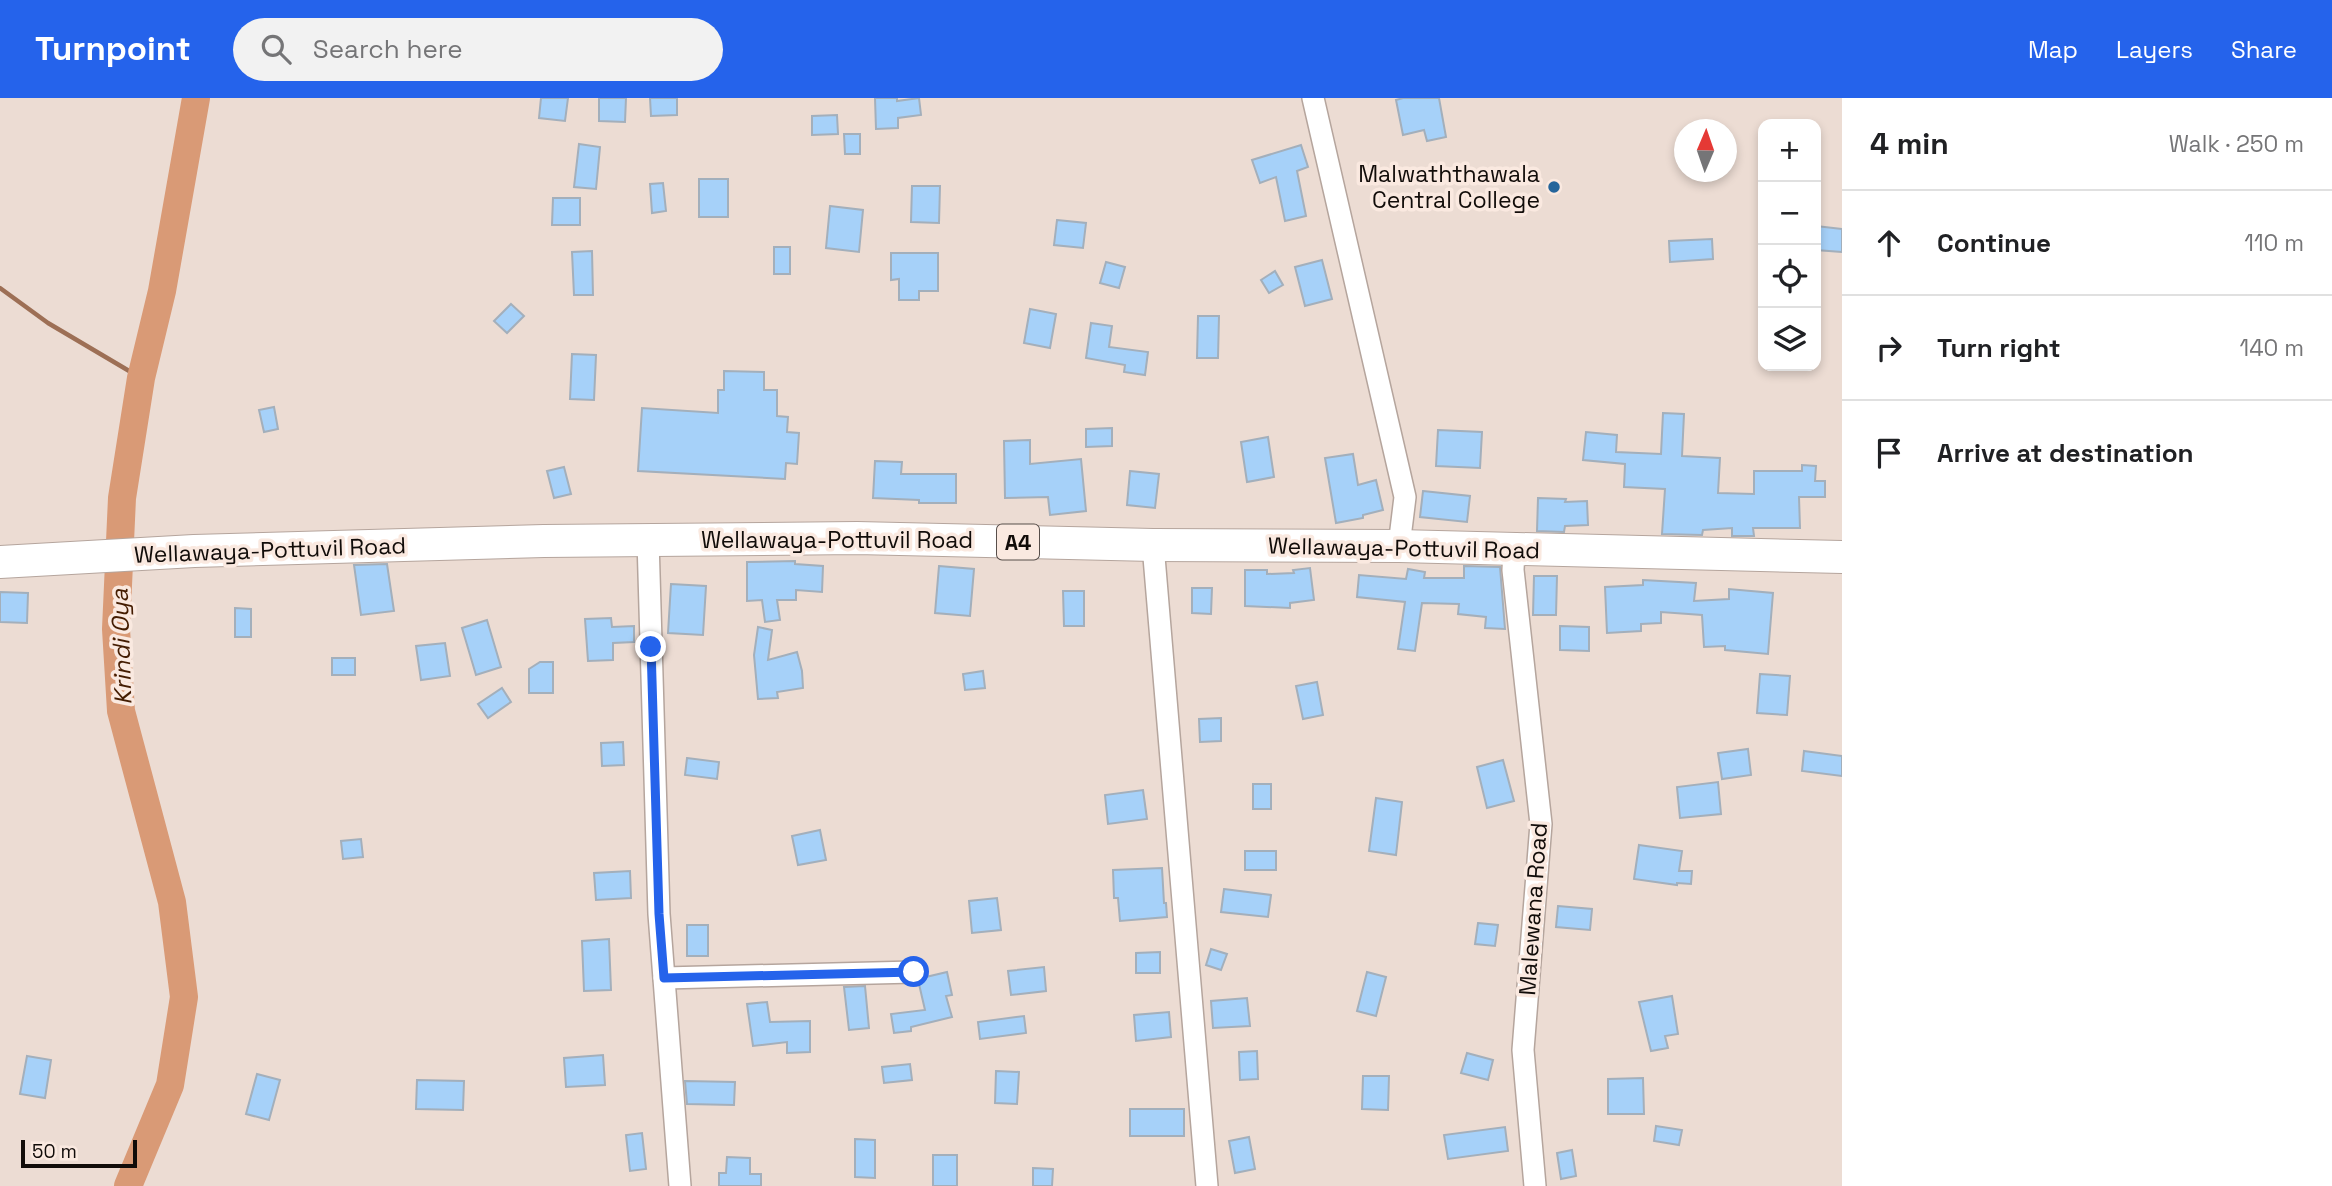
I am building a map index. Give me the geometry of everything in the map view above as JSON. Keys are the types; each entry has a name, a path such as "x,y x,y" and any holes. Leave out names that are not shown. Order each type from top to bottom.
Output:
{"highway":[{"name":"Wellawaya-Pottuvil Road","path":"0,562 194,551 857,538 1153,545 1399,546 1842,557"}],"street":[{"path":"1313,98 1405,497 1399,546"},
{"path":"648,540 659,914 680,1186"},
{"path":"1153,545 1207,1186"},
{"name":"Malewana Road","path":"1514,550 1513,570 1541,824 1523,1050 1535,1186"},
{"path":"664,978 914,972"}],"building":[{"path":"541,98 568,98 565,121 539,118"},
{"path":"599,98 626,98 625,122 599,121"},
{"path":"650,98 677,98 677,115 651,116"},
{"path":"875,98 897,98 897,101 919,98 921,115 898,118 898,128 876,129"},
{"path":"1439,98 1446,137 1427,141 1424,130 1403,135 1396,100"},
{"path":"837,115 838,134 812,135 812,116"},
{"path":"844,134 860,134 860,154 845,154"},
{"path":"579,144 600,147 596,189 574,187"},
{"path":"1301,145 1308,167 1297,171 1306,216 1285,221 1276,177 1260,183 1252,160"},
{"path":"699,179 728,179 728,217 699,217"},
{"path":"663,183 666,211 652,213 650,184"},
{"path":"912,186 940,186 939,223 911,222"},
{"path":"553,198 580,198 580,225 552,225"},
{"path":"830,206 863,210 859,252 826,248"},
{"path":"1057,220 1086,223 1083,248 1054,245"},
{"path":"1821,227 1842,229 1842,252 1821,250"},
{"path":"1712,239 1713,259 1670,262 1669,241"},
{"path":"774,247 790,247 790,274 774,274"},
{"path":"592,251 593,295 574,295 572,252"},
{"path":"891,253 938,253 938,291 919,291 919,300 899,300 899,279 891,280"},
{"path":"1322,260 1332,299 1305,306 1295,267"},
{"path":"1106,262 1125,267 1119,288 1100,283"},
{"path":"1275,271 1283,285 1269,293 1261,280"},
{"path":"511,304 524,316 507,333 494,321"},
{"path":"1030,309 1056,314 1050,348 1024,343"},
{"path":"1198,316 1219,316 1218,358 1197,358"},
{"path":"1091,323 1112,326 1109,347 1148,352 1145,375 1124,372 1125,365 1086,358"},
{"path":"572,354 596,355 594,400 570,399"},
{"path":"724,371 764,372 764,390 777,390 777,416 788,417 787,432 799,433 797,464 786,463 785,479 638,471 642,408 718,413 718,390 724,390"},
{"path":"274,407 278,429 264,432 259,410"},
{"path":"1663,413 1684,414 1682,456 1720,458 1718,493 1754,494 1754,471 1802,471 1802,465 1816,466 1815,481 1825,481 1825,497 1799,497 1800,528 1753,528 1754,536 1732,536 1732,528 1703,530 1702,535 1662,534 1665,489 1624,487 1625,464 1583,460 1586,432 1617,435 1616,452 1661,454"},
{"path":"1112,428 1112,446 1086,447 1086,429"},
{"path":"1438,430 1482,432 1480,468 1436,466"},
{"path":"1268,437 1274,477 1247,482 1241,442"},
{"path":"1030,440 1030,464 1081,459 1086,511 1050,515 1048,497 1005,498 1004,441"},
{"path":"1353,454 1358,485 1376,480 1383,510 1363,515 1363,518 1336,523 1325,458"},
{"path":"875,461 902,462 901,474 956,474 956,503 919,503 919,500 873,498"},
{"path":"564,467 571,494 554,498 547,471"},
{"path":"1130,471 1159,474 1155,508 1127,505"},
{"path":"1423,491 1470,496 1467,522 1420,517"},
{"path":"1538,498 1566,499 1565,502 1587,501 1588,525 1565,526 1564,532 1537,531"},
{"path":"795,561 795,564 823,566 822,592 796,590 796,600 777,600 780,620 765,622 762,600 747,601 747,562"},
{"path":"387,564 394,611 361,615 354,565"},
{"path":"939,566 974,569 970,616 935,613"},
{"path":"1464,566 1500,567 1505,629 1485,628 1486,617 1458,614 1459,604 1422,603 1415,651 1398,649 1405,602 1357,597 1359,575 1406,579 1408,569 1425,572 1424,578 1464,578"},
{"path":"1310,568 1314,600 1290,603 1290,608 1245,606 1245,570 1267,570 1267,574 1294,573 1293,570"},
{"path":"1534,576 1557,576 1556,615 1533,615"},
{"path":"1643,580 1696,583 1694,601 1729,599 1729,589 1773,593 1768,654 1725,650 1725,646 1704,647 1702,615 1661,612 1661,623 1641,624 1641,631 1607,633 1605,587 1643,585"},
{"path":"671,584 706,586 703,635 668,633"},
{"path":"1192,588 1212,588 1211,614 1192,613"},
{"path":"1063,591 1084,591 1084,626 1064,626"},
{"path":"0,592 28,593 27,623 0,622"},
{"path":"235,608 251,609 251,637 235,637"},
{"path":"611,618 612,627 634,626 634,642 613,643 613,660 588,661 585,619"},
{"path":"487,620 501,667 476,675 462,628"},
{"path":"1560,626 1589,627 1589,651 1560,650"},
{"path":"758,627 772,630 768,660 797,652 803,688 777,692 778,698 758,699 754,655"},
{"path":"445,643 450,676 421,680 416,646"},
{"path":"332,658 355,658 355,675 332,675"},
{"path":"540,662 553,662 553,693 529,693 529,669"},
{"path":"983,671 985,688 965,690 963,674"},
{"path":"1760,674 1790,676 1787,715 1757,713"},
{"path":"1317,682 1323,715 1303,719 1296,686"},
{"path":"502,688 511,702 488,718 478,704"},
{"path":"1221,718 1221,741 1200,742 1199,719"},
{"path":"623,742 624,765 602,766 601,743"},
{"path":"1748,749 1751,775 1722,779 1718,753"},
{"path":"1804,751 1842,756 1842,776 1802,771"},
{"path":"687,758 719,762 717,779 685,775"},
{"path":"1503,760 1514,801 1487,808 1477,767"},
{"path":"1718,782 1721,814 1680,818 1677,787"},
{"path":"1253,784 1271,784 1271,809 1253,809"},
{"path":"1143,790 1147,819 1108,824 1105,795"},
{"path":"1376,798 1402,802 1396,855 1369,851"},
{"path":"820,830 826,860 798,865 792,836"},
{"path":"361,839 363,857 343,859 341,841"},
{"path":"1639,845 1682,851 1679,871 1692,871 1691,884 1677,885 1634,879"},
{"path":"1245,851 1276,851 1276,870 1245,870"},
{"path":"1162,868 1167,917 1120,921 1118,898 1114,898 1113,870"},
{"path":"630,871 631,898 596,900 594,873"},
{"path":"1224,889 1271,895 1268,917 1221,912"},
{"path":"997,898 1001,930 972,933 969,901"},
{"path":"1558,906 1592,909 1590,930 1556,927"},
{"path":"1478,923 1498,925 1495,946 1475,944"},
{"path":"687,925 708,925 708,956 687,956"},
{"path":"609,939 611,990 584,991 582,941"},
{"path":"1211,949 1227,954 1221,970 1206,965"},
{"path":"1160,952 1160,973 1136,973 1136,953"},
{"path":"1044,967 1046,991 1011,995 1008,971"},
{"path":"947,972 952,995 946,996 952,1017 911,1027 911,1031 894,1033 891,1014 925,1010 919,984 926,977"},
{"path":"1367,972 1386,977 1376,1016 1357,1011"},
{"path":"865,986 869,1028 849,1030 844,987"},
{"path":"1672,996 1678,1034 1665,1036 1668,1048 1651,1051 1639,1002"},
{"path":"1247,998 1250,1026 1213,1028 1211,1001"},
{"path":"767,1002 770,1022 810,1021 810,1052 787,1053 787,1042 753,1046 747,1004"},
{"path":"1169,1012 1171,1037 1136,1041 1134,1015"},
{"path":"1024,1016 1026,1033 980,1039 978,1022"},
{"path":"1257,1051 1258,1079 1240,1080 1239,1052"},
{"path":"1467,1053 1493,1060 1488,1080 1461,1073"},
{"path":"603,1055 605,1085 566,1087 564,1058"},
{"path":"27,1056 51,1060 45,1098 20,1094"},
{"path":"910,1064 912,1080 884,1083 882,1067"},
{"path":"996,1071 1019,1072 1017,1104 995,1103"},
{"path":"257,1074 280,1080 269,1120 246,1114"},
{"path":"1363,1076 1389,1076 1388,1110 1362,1109"},
{"path":"1643,1078 1644,1114 1608,1114 1608,1079"},
{"path":"417,1080 464,1081 463,1110 416,1109"},
{"path":"685,1081 735,1082 734,1105 687,1104"},
{"path":"1130,1109 1184,1109 1184,1136 1130,1136"},
{"path":"1656,1126 1682,1130 1679,1145 1654,1141"},
{"path":"1505,1127 1508,1151 1448,1159 1444,1135"},
{"path":"642,1133 646,1169 630,1171 626,1135"},
{"path":"1249,1137 1255,1169 1235,1173 1229,1141"},
{"path":"855,1139 875,1140 875,1178 855,1177"},
{"path":"1572,1150 1576,1176 1561,1179 1557,1153"},
{"path":"933,1155 957,1155 957,1186 933,1186"},
{"path":"727,1157 750,1158 750,1174 761,1174 761,1186 719,1186 719,1173 726,1173"},
{"path":"1033,1168 1053,1169 1052,1186 1033,1186"}],"waterway":[{"name":"Krindi Oya","path":"128,1186 170,1085 184,997 172,902 121,711 116,629 122,498 141,378 162,291 196,98"},
{"path":"0,288 48,323 141,378"}],"place":[{"name":"Malwaththawala Central College","path":"1554,187"}],"route":[{"path":"651,647 659,914 664,978 914,972"}]}
